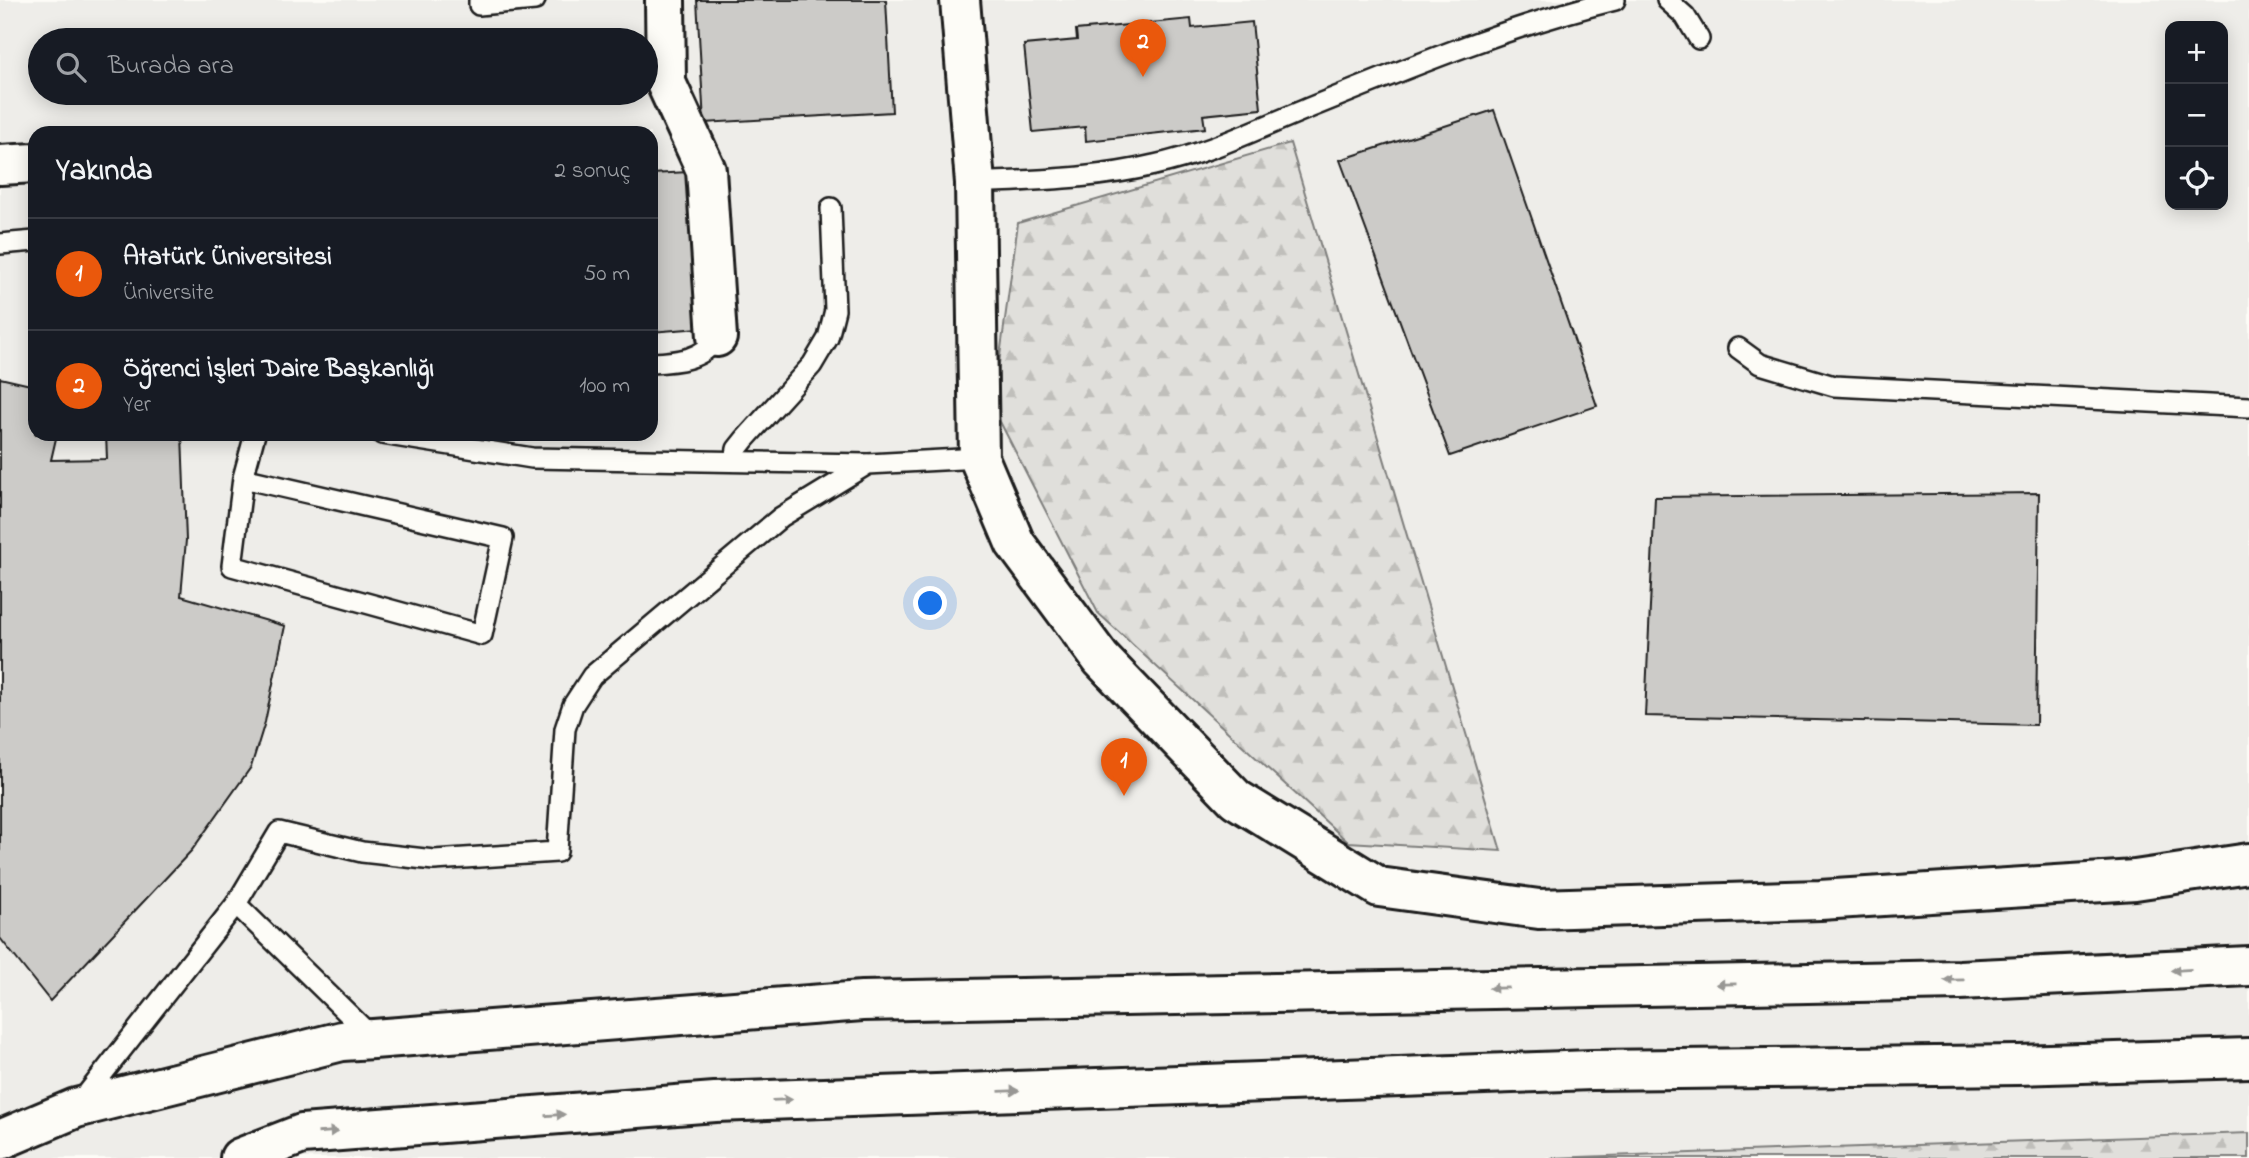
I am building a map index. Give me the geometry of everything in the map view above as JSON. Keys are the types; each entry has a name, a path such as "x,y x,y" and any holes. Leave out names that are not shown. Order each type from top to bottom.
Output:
{"main road":[{"path":"665,0 666,83 706,170 717,337"},
{"path":"960,0 975,183 979,458 1015,543 1101,659 1236,799 1379,887 1539,909 1820,900 2135,880 2249,863"},
{"path":"0,165 28,163"},
{"path":"0,1140 76,1108 342,1041 862,1001 1960,980 2249,966"},
{"path":"240,1158 302,1134 715,1102 1578,1071 2018,1065 2249,1058"}],"lane":[{"path":"479,0 479,5 535,0"},
{"path":"975,183 1110,174 1156,165 1193,154 1398,72 1501,35 1615,0"},
{"path":"1667,0 1685,16 1699,39"},
{"path":"735,461 737,449 812,365 828,338 835,310 831,208"},
{"path":"0,244 28,242"},
{"path":"658,363 683,361 709,349 717,337"},
{"path":"1738,348 1760,364 1834,386 2249,407"},
{"path":"243,478 503,538 482,635 232,566 243,478 253,441"},
{"path":"426,441 532,458 868,464 979,458"},
{"path":"76,1108 236,904 279,832 362,852 434,860 557,852 565,729 573,705 592,676 780,517 868,464"},
{"path":"236,904 373,1039"}],"shaded area":[{"path":"0,0 2249,0 2249,1158 0,1158"}],"green space":[{"path":"1290,143 1501,851 1348,842 1098,613 993,408 1018,223"},
{"path":"2249,1133 2249,1158 1551,1158"}],"building":[{"path":"697,0 886,0 892,112 704,123"},
{"path":"1191,19 1192,28 1252,22 1261,109 1203,115 1205,128 1086,141 1085,127 1033,132 1024,45 1077,40 1076,30"},
{"path":"1494,110 1597,406 1450,456 1340,160"},
{"path":"689,172 700,328 658,331 658,174"},
{"path":"0,378 28,384 28,441 55,441 51,460 107,459 106,441 182,441 186,540 181,596 285,626 265,722 251,767 192,850 50,1001 0,938"},
{"path":"2039,493 2036,725 1645,716 1655,497"}],"place":[{"name":"Öğrenci İşleri Daire Başkanlığı","path":"1143,77"},
{"name":"Atatürk Üniversitesi","path":"1124,796"}]}
